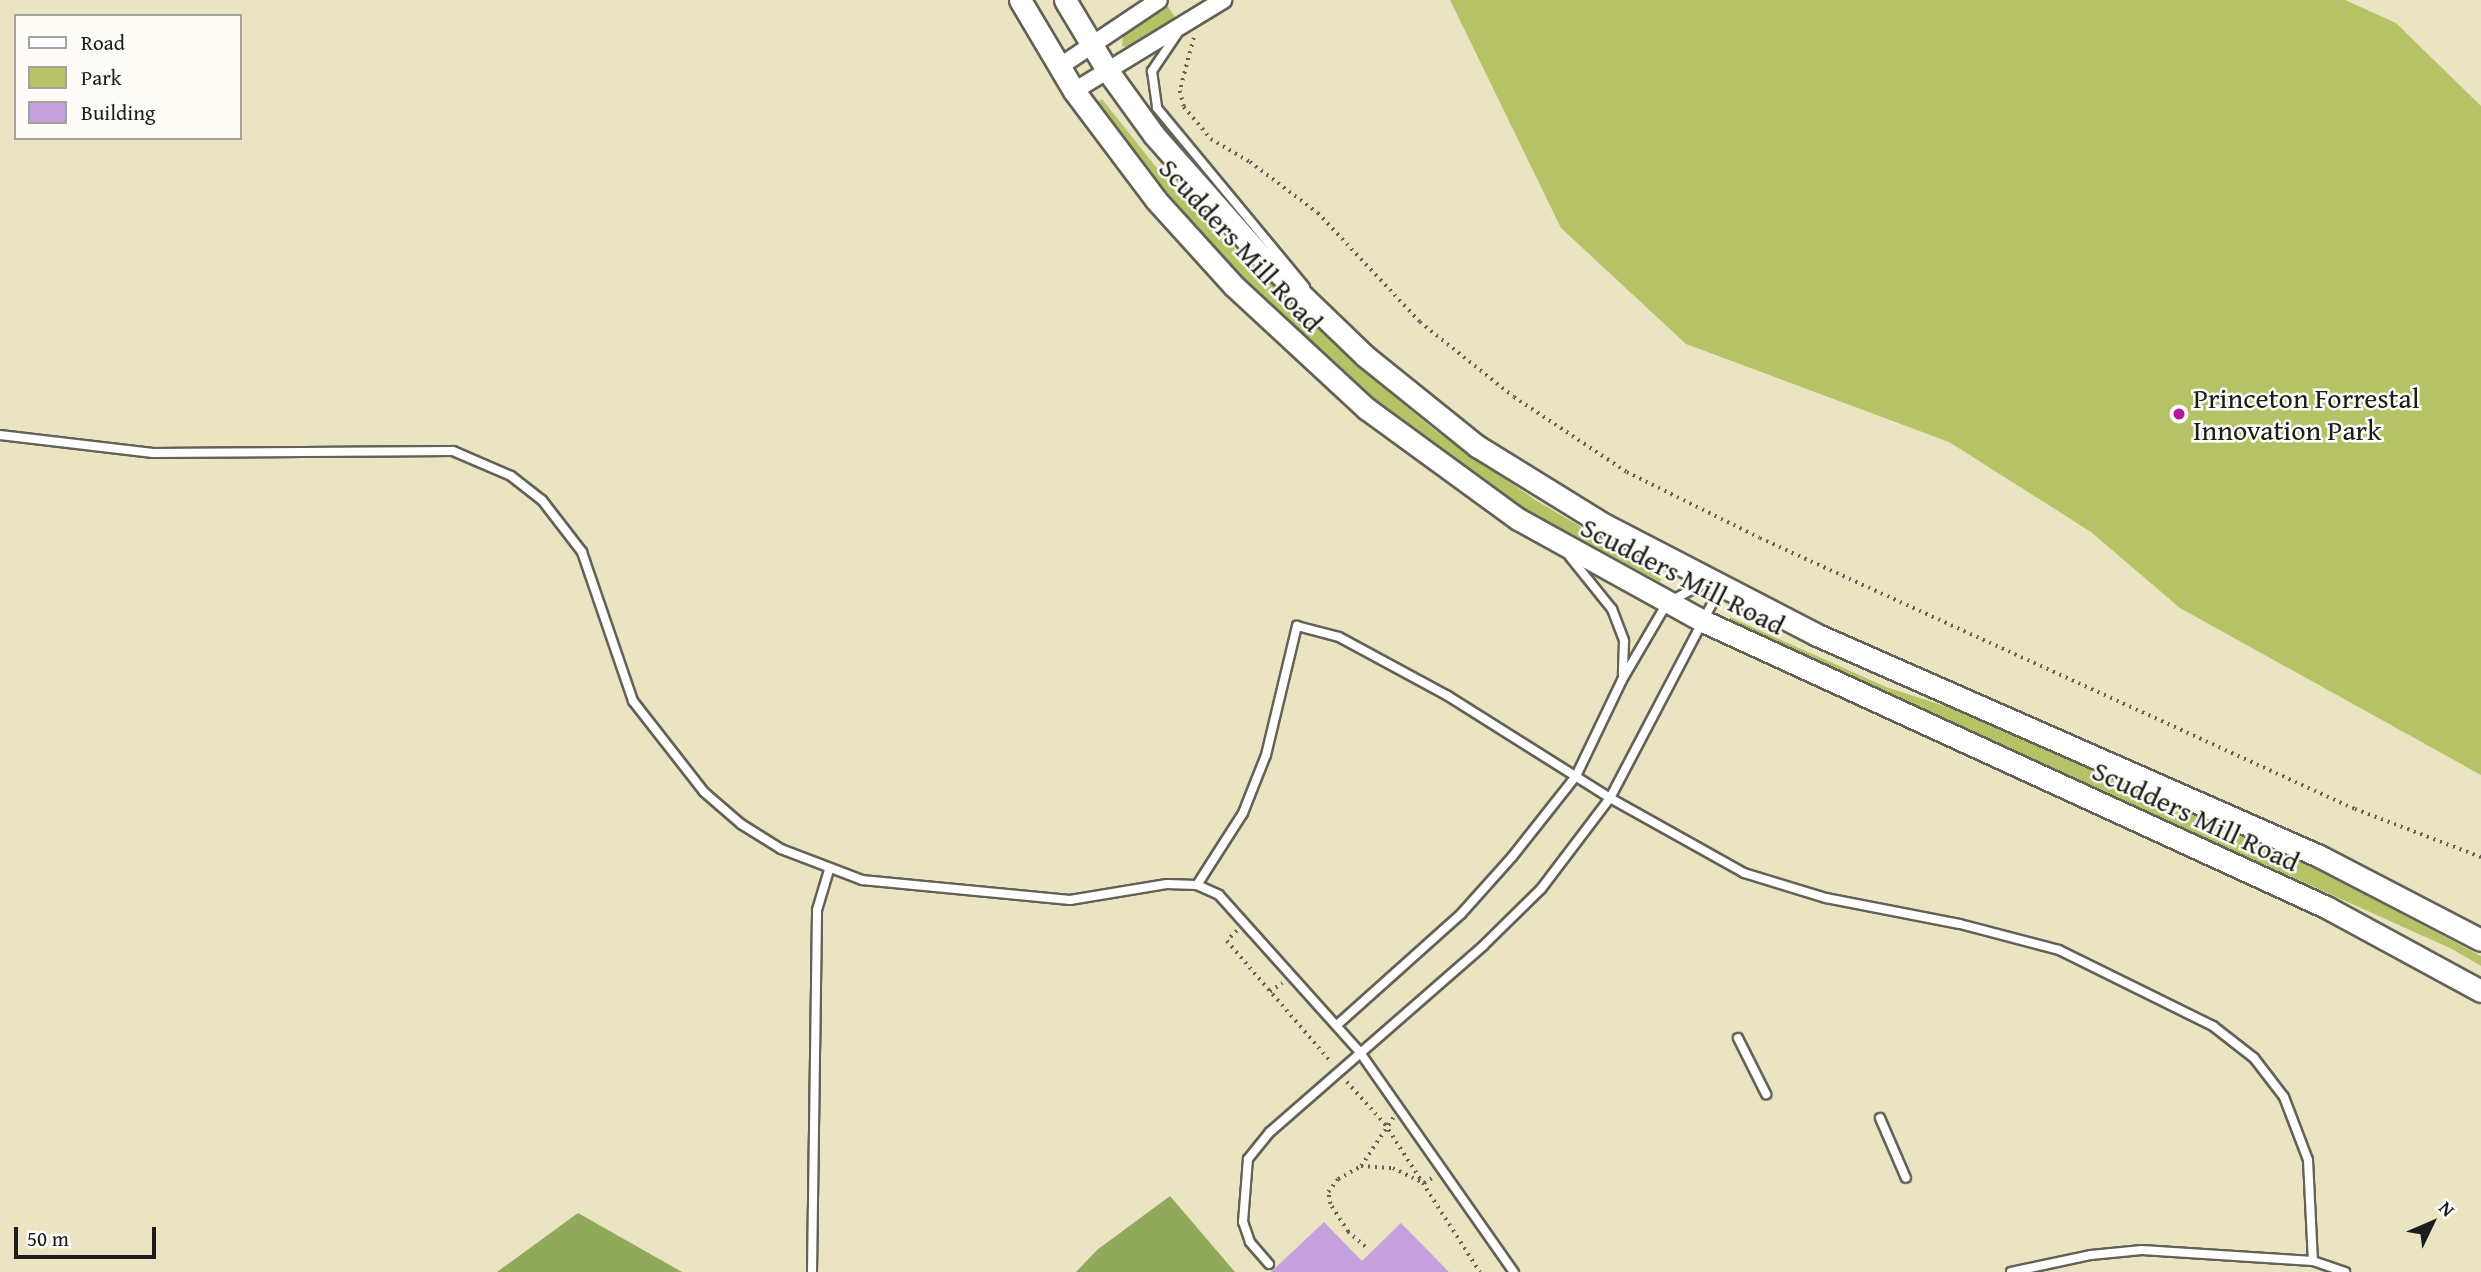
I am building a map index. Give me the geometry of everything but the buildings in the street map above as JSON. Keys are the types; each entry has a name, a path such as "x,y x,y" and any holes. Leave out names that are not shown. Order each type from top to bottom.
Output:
{"main road":[{"name":"Scudders Mill Road","path":"1020,0 1074,91 1156,200 1297,349 1412,444 1560,545 1703,621 2328,908 2481,991"},
{"name":"Scudders Mill Road","path":"1065,0 1090,46 1107,70 1200,190 1317,312 1477,446 1605,525 1715,584 1894,670 2319,856 2481,940"}],"street":[{"path":"1059,67 1158,0"},
{"path":"1074,91 1223,0"}],"lane":[{"path":"1186,25 1156,60 1151,82 1157,108 1289,263 1317,312"},
{"path":"0,435 153,453 453,451 511,476 542,500 582,552 633,701 667,748 704,792 741,824 781,849 829,870 862,880 935,891 1070,900 1167,884 1197,886 1219,895 1256,932 1359,1051 1514,1272"},
{"path":"1560,545 1612,609 1624,641 1622,680"},
{"path":"1337,1025 1461,914 1576,776 1622,680 1667,603 1715,584"},
{"path":"1269,1264 1250,1242 1243,1222 1248,1159 1270,1132 1359,1051 1483,946 1541,889 1610,798 1703,621 1715,584"},
{"path":"1197,886 1243,813 1266,755 1297,626 1339,638 1448,696 1610,798 1744,873 1826,898 1960,924 2059,950 2213,1026 2267,1073 2297,1125 2310,1173 2313,1261"},
{"path":"812,1272 817,910 829,870"},
{"path":"1738,1038 1766,1094"},
{"path":"1880,1118 1906,1178"},
{"path":"2011,1272 2091,1255 2143,1250 2313,1261 2346,1272"}],"path":[{"path":"1186,25 1194,36 1180,77 1182,99 1211,139 1269,175 1318,213 1420,322 1514,397 1627,472 1772,544 2355,809 2481,858"},
{"path":"1227,941 1385,1124 1479,1272"},
{"path":"1361,1166 1376,1148 1385,1124"},
{"path":"1365,1247 1338,1219 1328,1192 1346,1171 1361,1166 1393,1168 1424,1184"}],"green space":[{"name":"Princeton Forrestal Innovation Park","path":"1450,0 2345,0 2396,23 2481,106 2481,775 2180,608 2091,532 1949,442 1686,344 1561,228"},
{"path":"1168,7 1176,18 1132,48 1122,46 1123,36"},
{"path":"1102,99 1175,191 1355,364 1436,431 1537,501 1663,575 1660,582 1491,491 1393,419 1259,297 1208,242 1149,173 1096,103"},
{"path":"1730,617 1886,687 1969,714 2315,868 2481,956 2481,966 2452,949 1727,623"},
{"path":"1170,1196 1235,1272 1076,1272 1097,1250"},
{"path":"578,1213 682,1272 497,1272"}],"place":[{"name":"Princeton Forrestal Innovation Park","path":"2179,414"}]}
